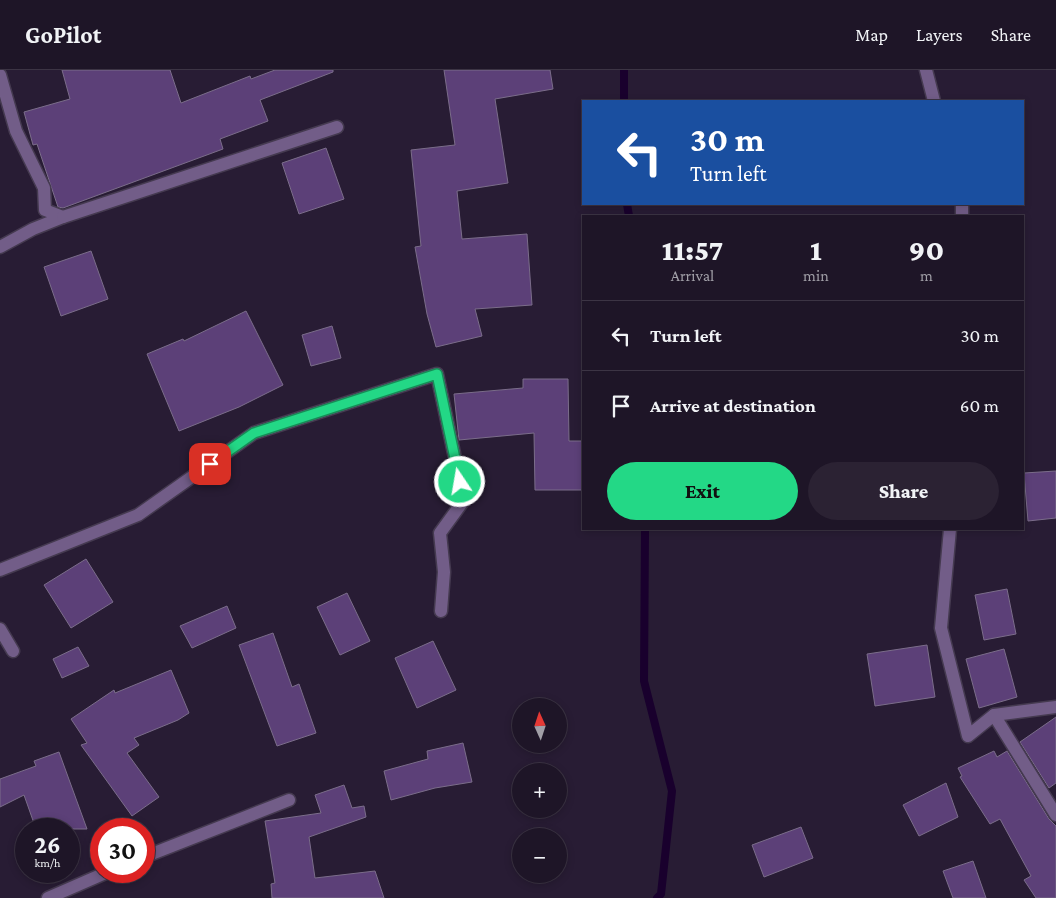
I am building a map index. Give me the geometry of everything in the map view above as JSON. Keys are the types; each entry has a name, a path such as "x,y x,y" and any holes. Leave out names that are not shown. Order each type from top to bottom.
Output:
{"street":[{"path":"926,70 934,100"},
{"path":"1,72 16,131 44,188 45,210 63,217"},
{"path":"0,247 33,229 63,217 337,127"},
{"path":"0,570 138,515 254,433 437,374 464,500 440,533 444,572 441,611"},
{"path":"950,530 941,628 968,736 994,715 1056,707"},
{"path":"0,630 13,650"},
{"path":"994,715 1056,815"},
{"path":"155,853 289,800"},
{"path":"48,898 90,880"}],"building":[{"path":"62,70 170,70 181,103 250,76 251,79 275,70 333,70 333,72 260,100 268,121 220,139 223,149 63,208 58,207 37,144 33,145 24,112 70,99"},
{"path":"444,70 550,70 553,89 495,99 508,183 457,191 462,239 527,234 532,305 475,309 482,336 436,347 427,314 415,247 421,246 411,150 455,145"},
{"path":"326,148 344,199 299,214 282,163"},
{"path":"91,251 108,299 61,316 44,267"},
{"path":"246,311 283,385 239,407 179,431 147,354 183,339 184,341"},
{"path":"332,326 341,358 311,366 302,335"},
{"path":"523,379 568,379 569,441 582,441 582,490 535,490 534,433 459,440 454,394 523,388"},
{"path":"1056,471 1056,518 1028,521 1024,473"},
{"path":"86,559 113,602 71,628 44,585"},
{"path":"1007,589 1016,634 984,640 975,595"},
{"path":"347,593 370,641 340,655 317,607"},
{"path":"227,606 236,628 192,648 180,626"},
{"path":"273,633 292,687 299,684 316,733 277,746 239,645"},
{"path":"433,641 456,690 417,708 395,658"},
{"path":"927,645 935,697 875,706 867,654"},
{"path":"78,647 89,666 62,678 53,659"},
{"path":"1004,649 1017,697 979,708 966,659"},
{"path":"171,670 189,713 178,720 134,738 139,745 127,753 159,797 132,816 81,745 87,743 71,719 114,690 115,693"},
{"path":"1056,717 1056,783 1049,788 1020,742"},
{"path":"463,743 472,782 435,788 391,800 384,771 428,759 427,751"},
{"path":"994,751 997,757 1007,751 1049,819 1056,826 1056,898 1036,898 1024,880 1031,876 1000,819 990,824 960,777 962,776 958,768"},
{"path":"59,752 87,829 80,829 80,818 32,818 24,795 0,807 0,779 36,766 34,761"},
{"path":"946,783 958,817 919,836 903,805"},
{"path":"344,785 352,808 364,806 366,817 309,837 315,878 375,871 384,898 272,898 271,884 275,883 265,821 321,813 315,795"},
{"path":"801,827 813,858 764,877 752,845"},
{"path":"973,861 986,898 953,898 943,871"}],"waterway":[{"path":"624,70 624,100"},
{"path":"627,205 629,215"},
{"path":"645,530 644,681 672,791 661,894 657,898"}],"route":[{"path":"210,464 254,433 437,374 460,482"}]}
